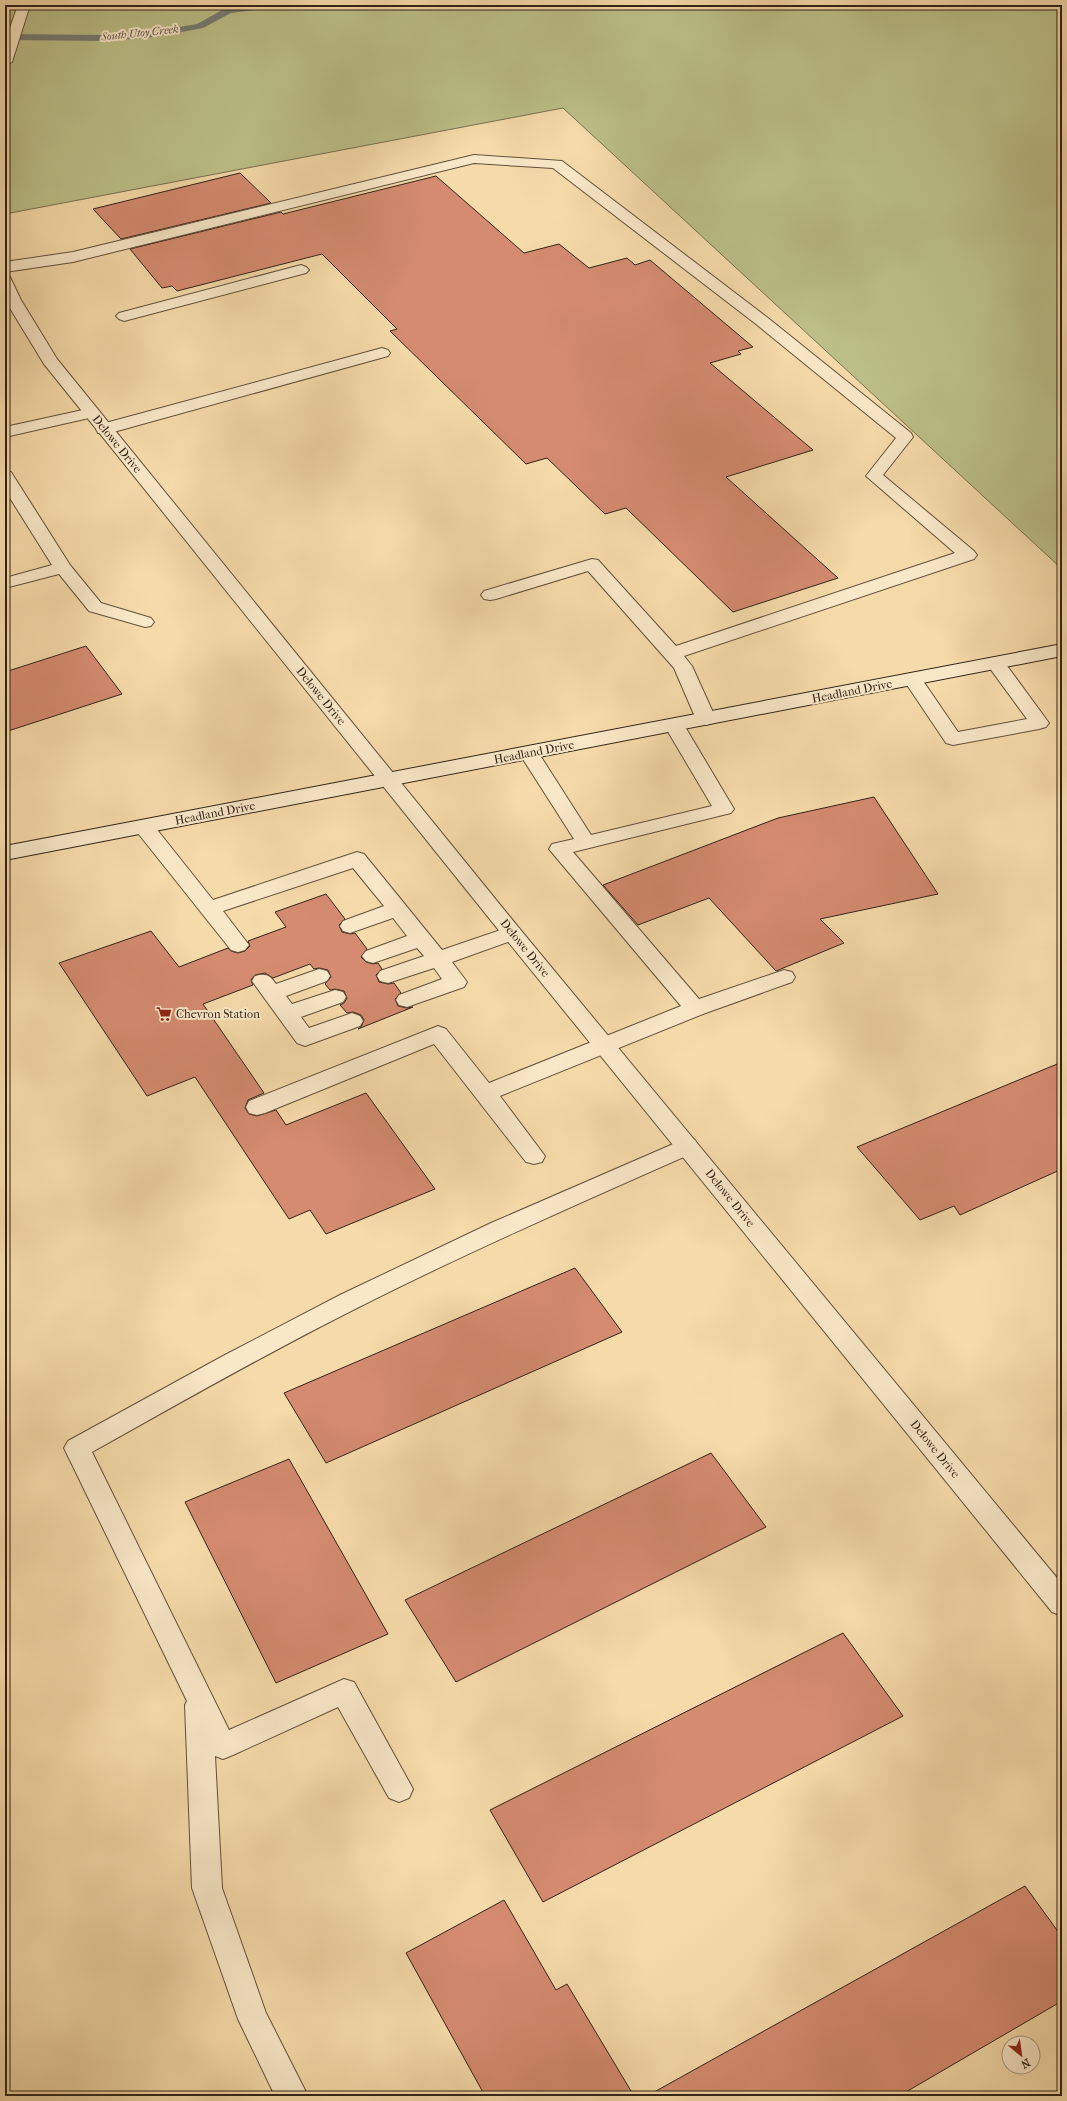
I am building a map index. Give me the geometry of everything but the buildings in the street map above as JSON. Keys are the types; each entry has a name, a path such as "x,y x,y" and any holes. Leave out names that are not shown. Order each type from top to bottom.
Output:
{"street":[{"path":"5,62 24,5"},
{"path":"5,267 73,257 474,159 557,164 762,321 905,436 874,476 968,555 671,654"},
{"path":"124,316 301,270"},
{"name":"Delowe Drive","path":"5,280 12,300 50,361 92,414 512,933 1062,1604"},
{"path":"104,428 382,353"},
{"path":"5,432 92,414"},
{"path":"5,476 63,568 95,607 145,622"},
{"path":"490,595 592,564 683,666 706,719"},
{"path":"5,583 63,568"},
{"name":"Headland Drive","path":"5,853 674,726 1062,650"},
{"path":"912,680 953,739 1039,723 995,663"},
{"path":"674,726 724,809 559,849 695,1009"},
{"path":"529,753 586,842"},
{"path":"144,827 238,945"},
{"path":"208,909 357,859 456,982 407,1000"},
{"path":"350,926 397,909"},
{"path":"388,976 512,933"},
{"path":"373,956 421,939"},
{"path":"319,976 268,987 306,1038 352,1021"},
{"path":"485,1093 695,1009 784,977"},
{"path":"287,1014 334,997"},
{"path":"257,1107 438,1034 534,1156"},
{"path":"399,1789 344,1691 223,1746 77,1448 269,1342 388,1282 553,1205 687,1146"},
{"path":"199,1699 207,1888 253,2019 292,2096"}],"green space":[{"path":"5,5 1062,5 1062,569 563,108 5,214"}],"waterway":[{"name":"South Utoy Creek","path":"5,37 108,38 155,34 200,26 229,10 270,5"}],"place":[{"name":"Chevron Station","path":"164,1014"}]}
